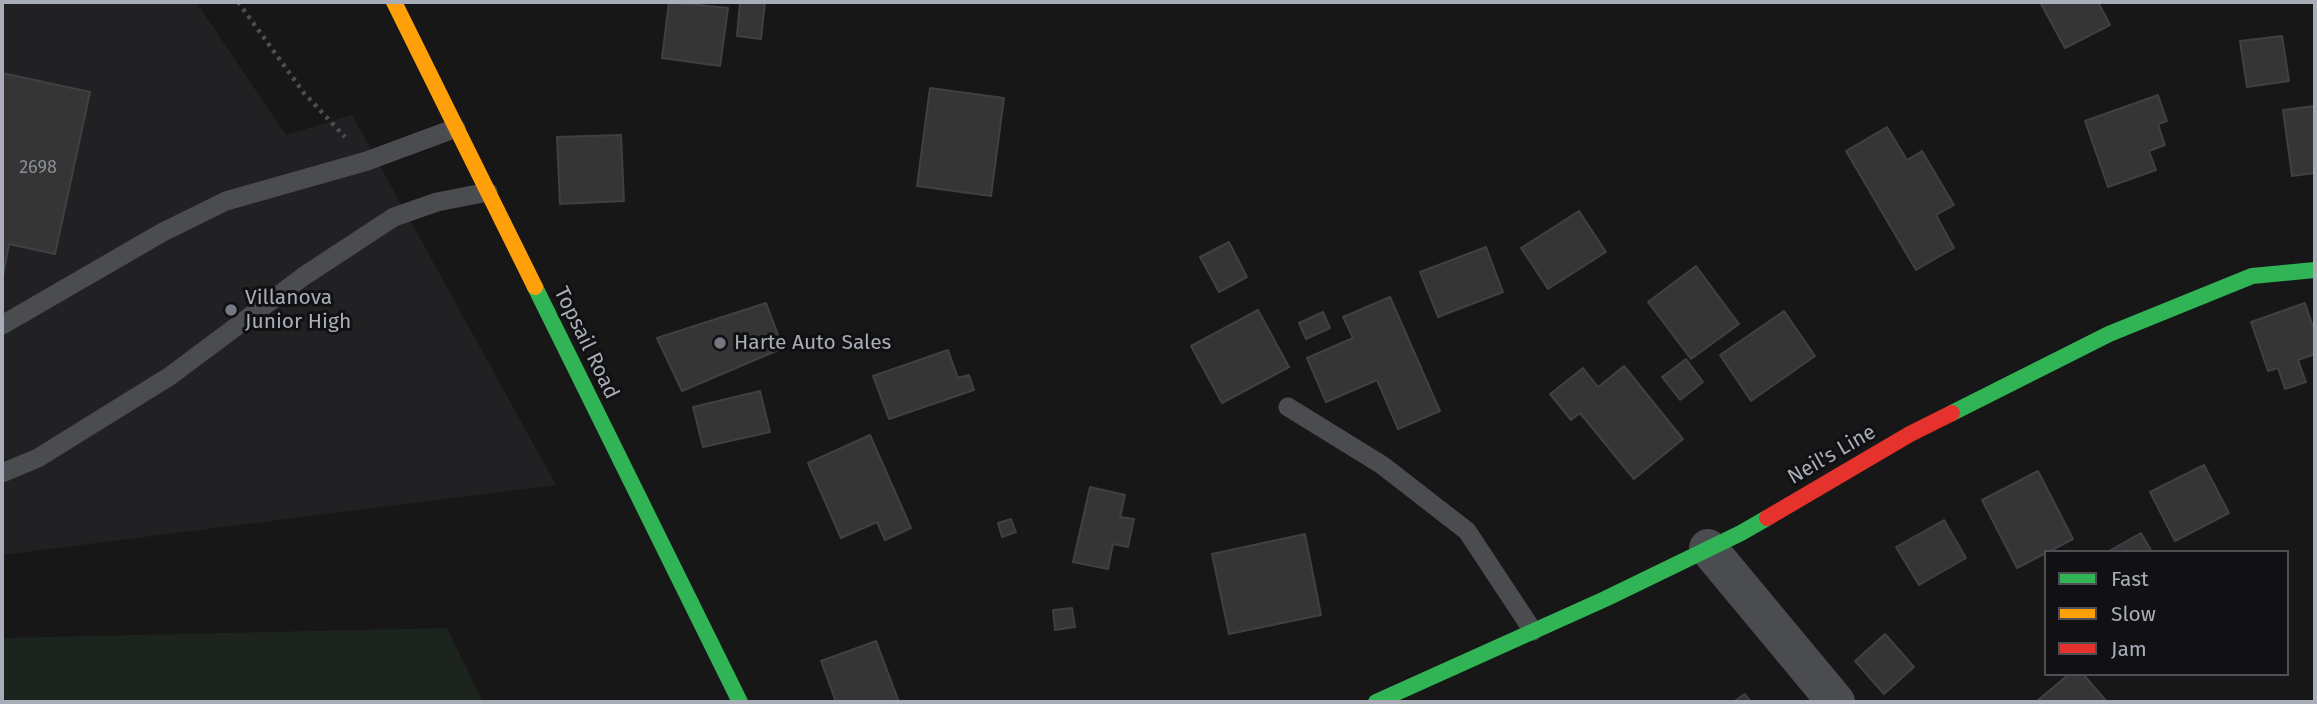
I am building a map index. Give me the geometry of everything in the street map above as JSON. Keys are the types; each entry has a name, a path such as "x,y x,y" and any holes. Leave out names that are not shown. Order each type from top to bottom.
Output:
{"street":[{"name":"Topsail Road","path":"394,2 740,702"},
{"name":"Neil's Line","path":"1376,702 1605,599 1741,533 1910,434 2109,334 2252,276 2315,270"},
{"path":"1708,548 1836,702"}],"lane":[{"path":"2,325 163,232 226,201 367,161 456,128"},
{"path":"2,472 38,458 170,376 304,276 394,217 436,202 488,192"},
{"path":"1288,407 1382,465 1467,531 1533,631"}],"path":[{"path":"238,2 304,93 367,161"}],"shaded area":[{"name":"Villanova Junior High","path":"2,2 196,2 286,135 352,115 556,485 2,555"},
{"path":"447,628 483,702 2,702 2,638"}],"building":[{"path":"669,2 728,8 720,66 662,58"},
{"path":"740,2 765,2 761,39 737,36"},
{"path":"2040,2 2098,2 2110,25 2065,48"},
{"path":"2282,36 2289,81 2247,87 2240,41"},
{"path":"2,73 90,92 55,254 9,244 2,281"},
{"path":"930,88 1004,98 991,196 917,186"},
{"path":"2158,95 2167,121 2158,124 2165,145 2149,151 2156,170 2108,187 2085,121"},
{"path":"2315,106 2315,173 2292,176 2283,110"},
{"path":"1887,127 1907,160 1922,151 1954,205 1936,215 1954,248 1916,270 1846,151"},
{"path":"621,135 624,201 560,204 557,137"},
{"path":"1579,211 1606,252 1548,289 1521,248"},
{"path":"1229,242 1247,277 1219,292 1200,257"},
{"path":"1486,247 1503,292 1438,317 1420,272"},
{"path":"1696,266 1739,324 1691,359 1648,302"},
{"path":"1390,297 1440,411 1398,429 1377,380 1326,402 1307,358 1353,338 1343,317"},
{"name":"Harte Auto Sales","path":"766,303 783,348 682,391 657,338"},
{"path":"2305,303 2315,333 2315,354 2298,360 2306,382 2285,389 2278,368 2268,371 2251,322"},
{"path":"1258,310 1289,367 1222,403 1191,346"},
{"path":"1784,311 1815,356 1751,401 1720,355"},
{"path":"1323,312 1330,328 1306,339 1299,323"},
{"path":"948,350 958,378 969,375 974,390 889,419 873,376"},
{"path":"1686,359 1703,382 1680,400 1662,377"},
{"path":"1624,366 1683,439 1634,479 1580,413 1571,420 1550,394 1583,368 1598,387"},
{"path":"760,391 770,432 703,447 693,407"},
{"path":"870,435 911,528 885,540 877,522 841,538 808,463"},
{"path":"2204,465 2229,513 2175,541 2150,492"},
{"path":"2038,471 2073,539 2052,550 2044,550 2044,554 2017,568 1982,500"},
{"path":"1090,487 1125,495 1120,517 1134,519 1128,547 1113,544 1108,569 1073,562"},
{"path":"1011,519 1016,532 1002,537 998,523"},
{"path":"1944,520 1966,558 1919,585 1896,547"},
{"path":"2141,533 2151,550 2111,550"},
{"path":"1305,534 1321,615 1229,634 1212,554"},
{"path":"1072,608 1075,627 1055,630 1053,610"},
{"path":"1885,634 1914,667 1884,694 1855,661"},
{"path":"876,641 899,702 836,702 821,661"},
{"path":"2067,676 2085,676 2107,702 2036,702"},
{"path":"1745,694 1751,702 1733,702"}],"traffic: fast":[{"path":"1952,413 2109,334 2252,276 2315,270"},
{"path":"535,287 740,702"},
{"path":"1376,702 1605,599 1767,518"}],"traffic: slow":[{"path":"394,2 535,287"}],"traffic: jam":[{"path":"1767,518 1910,434 1952,413"}],"place":[{"name":"Villanova Junior High","path":"231,310"},
{"name":"Harte Auto Sales","path":"720,343"}]}
